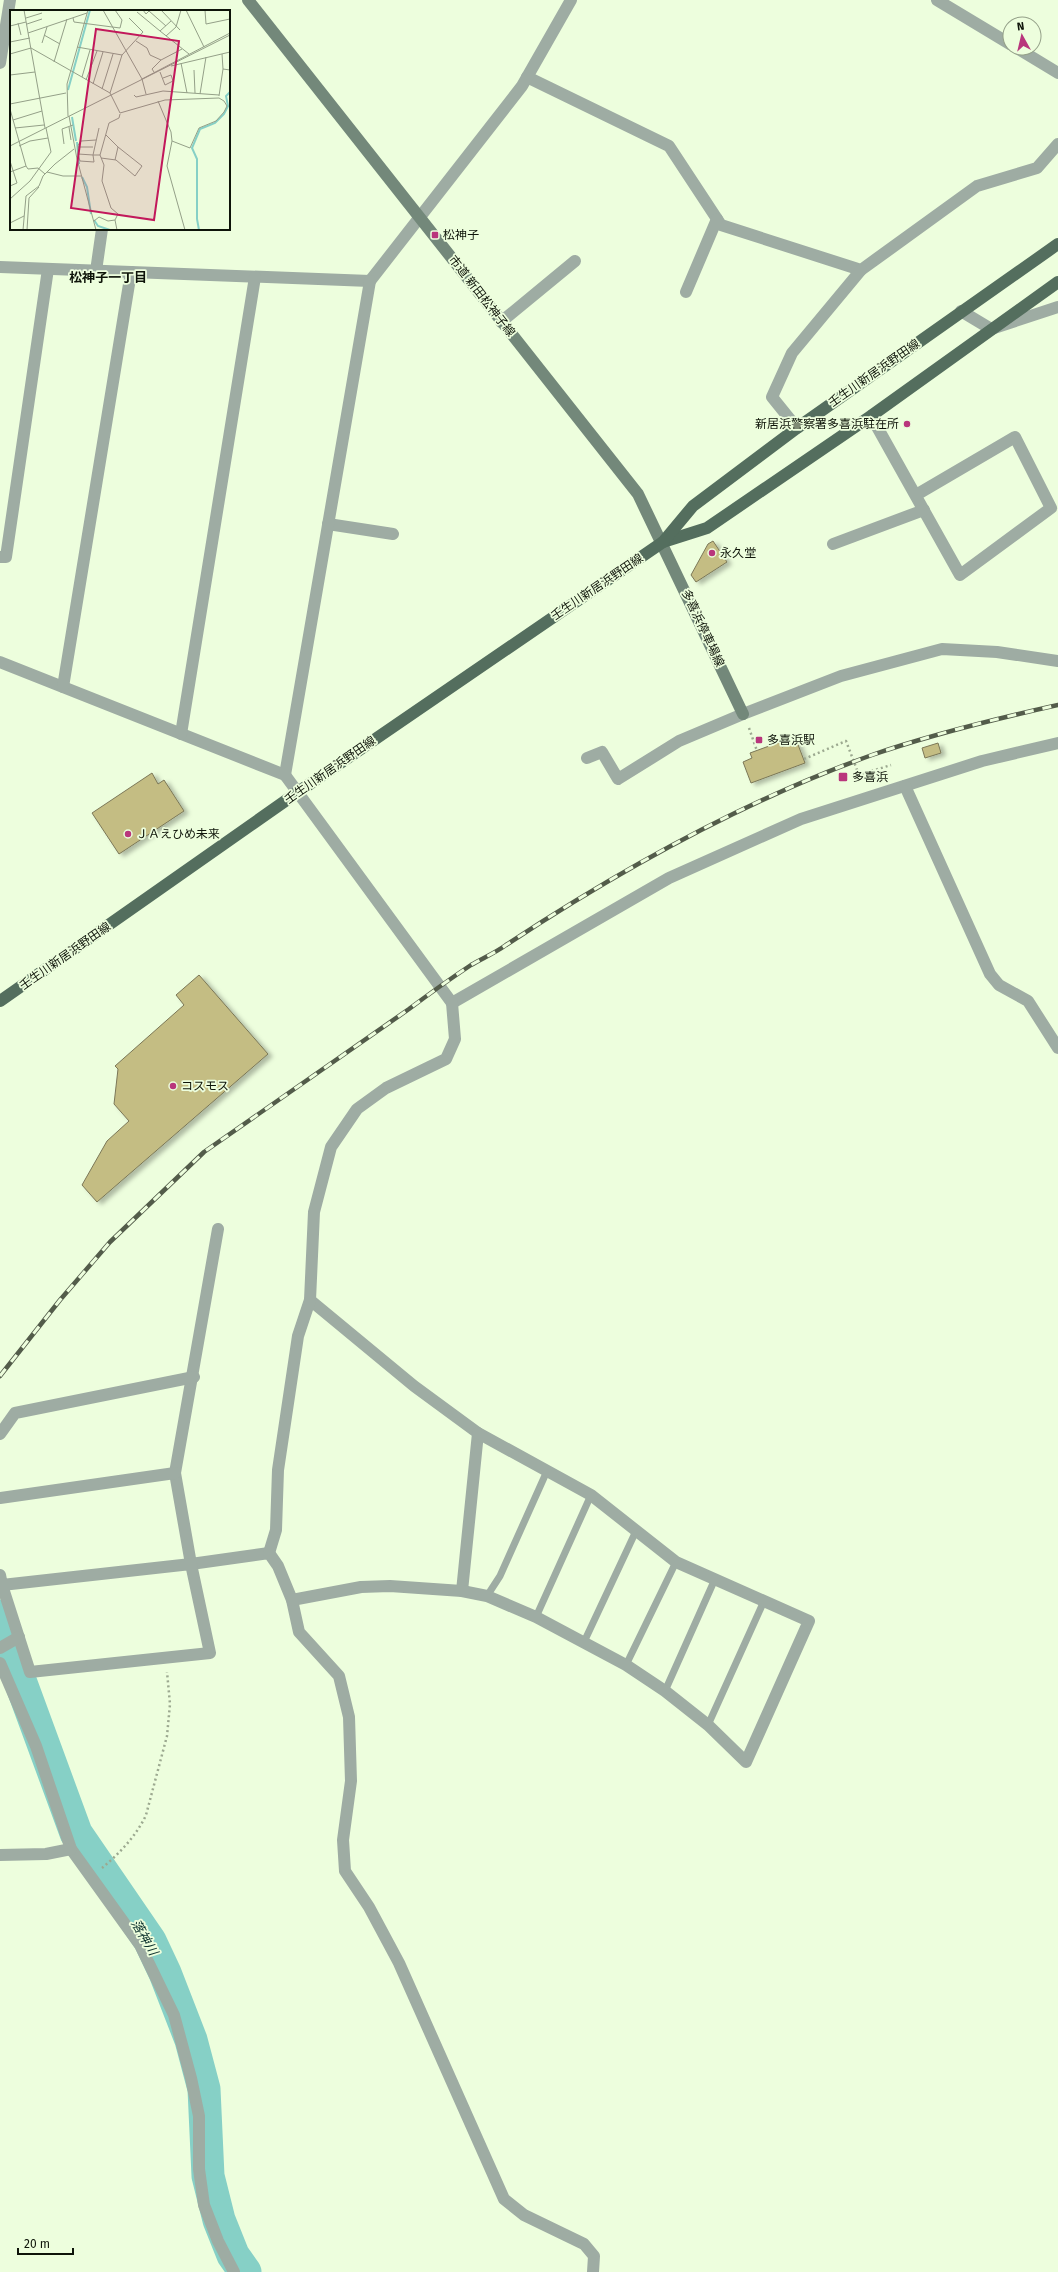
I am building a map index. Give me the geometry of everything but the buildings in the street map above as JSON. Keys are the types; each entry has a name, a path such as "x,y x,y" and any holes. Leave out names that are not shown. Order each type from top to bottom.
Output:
{"main road":[{"name":"壬生川新居浜野田線","path":"0,1001 298,792 663,542 693,506 797,428 1058,244"},
{"name":"壬生川新居浜野田線","path":"663,542 707,528 871,416 1058,282"}],"street":[{"path":"0,64 10,0"},
{"name":"市道 新田松神子線","path":"248,0 638,494 663,542"},
{"path":"284,775 370,281 421,218 527,77 572,0"},
{"path":"937,0 1002,39"},
{"path":"1030,56 1058,73"},
{"path":"527,77 669,146 721,225 861,270"},
{"path":"797,428 772,397 792,353 861,270 977,186 1037,168 1058,144"},
{"path":"686,292 717,219"},
{"path":"96,270 102,230"},
{"path":"501,322 575,261"},
{"path":"0,267 370,281"},
{"path":"0,556 6,557 48,269"},
{"path":"63,687 131,272"},
{"path":"181,734 256,277"},
{"path":"961,311 991,330 1058,307"},
{"path":"871,416 960,576 1051,508 1015,437 916,495"},
{"path":"833,544 924,510"},
{"path":"328,524 393,534"},
{"name":"多喜浜停車場線","path":"663,542 743,714"},
{"path":"587,758 602,752 618,779 679,741 743,714 840,676 942,649 997,652 1058,661"},
{"path":"0,662 284,775 452,1003 455,1039 446,1059 386,1088 357,1109 331,1147 314,1212 310,1300 298,1336 278,1470 276,1530 269,1554"},
{"path":"452,1003 669,878 802,819 982,761 1058,742"},
{"path":"905,786 990,974 999,985 1028,1001 1058,1048"},
{"path":"218,1229 194,1377 175,1473 191,1564 210,1653 30,1672 18,1638 1,1580 191,1564 269,1554"},
{"path":"292,1600 361,1587 390,1586 462,1591 487,1596 536,1617 626,1665 665,1691 708,1725 746,1762 809,1621 676,1562 591,1495 478,1432 414,1386 310,1300"},
{"path":"0,1434 15,1413 194,1377"},
{"path":"462,1591 478,1432"},
{"path":"0,1498 175,1473"},
{"path":"269,1554 278,1566 292,1600 299,1632 339,1676 349,1717 351,1781 343,1840 345,1871 369,1907 399,1963 479,2139 504,2200 524,2215 584,2244 594,2256 593,2272"},
{"path":"0,1648 18,1638"},
{"path":"0,1663 36,1746 71,1849 140,1945 174,2016 191,2078 199,2116 199,2169 204,2205 218,2241 234,2272"},
{"path":"0,1855 46,1854 71,1849"}],"lane":[{"path":"487,1596 500,1576 547,1470"},
{"path":"536,1617 591,1495"},
{"path":"584,1642 636,1531"},
{"path":"626,1665 676,1562"},
{"path":"665,1691 715,1579"},
{"path":"708,1725 764,1602"}],"path":[{"path":"743,714 757,750"},
{"path":"804,759 846,742 858,775 891,765"},
{"path":"112,1860 141,1826 146,1815 167,1736 170,1704 165,1658"}],"waterway":[{"name":"落神川","path":"0,1616 11,1656 76,1833 150,1941 165,1973 191,2040 204,2089 208,2176 219,2220 233,2255 245,2272"}],"railway":[{"path":"0,1376 60,1300 110,1242 204,1152 471,965 498,951 549,917 638,864 683,839 776,794 824,773 895,747 964,727 1058,705"}],"place":[{"name":"松神子","path":"435,235"},
{"name":"新居浜警察署多喜浜駐在所","path":"907,424"},
{"name":"永久堂","path":"712,553"},
{"name":"多喜浜駅","path":"759,740"},
{"name":"多喜浜","path":"843,777"},
{"name":"ＪＡえひめ未来","path":"128,834"},
{"name":"コスモス","path":"173,1086"}],"district":[{"name":"松神子一丁目","path":"108,277"}]}
